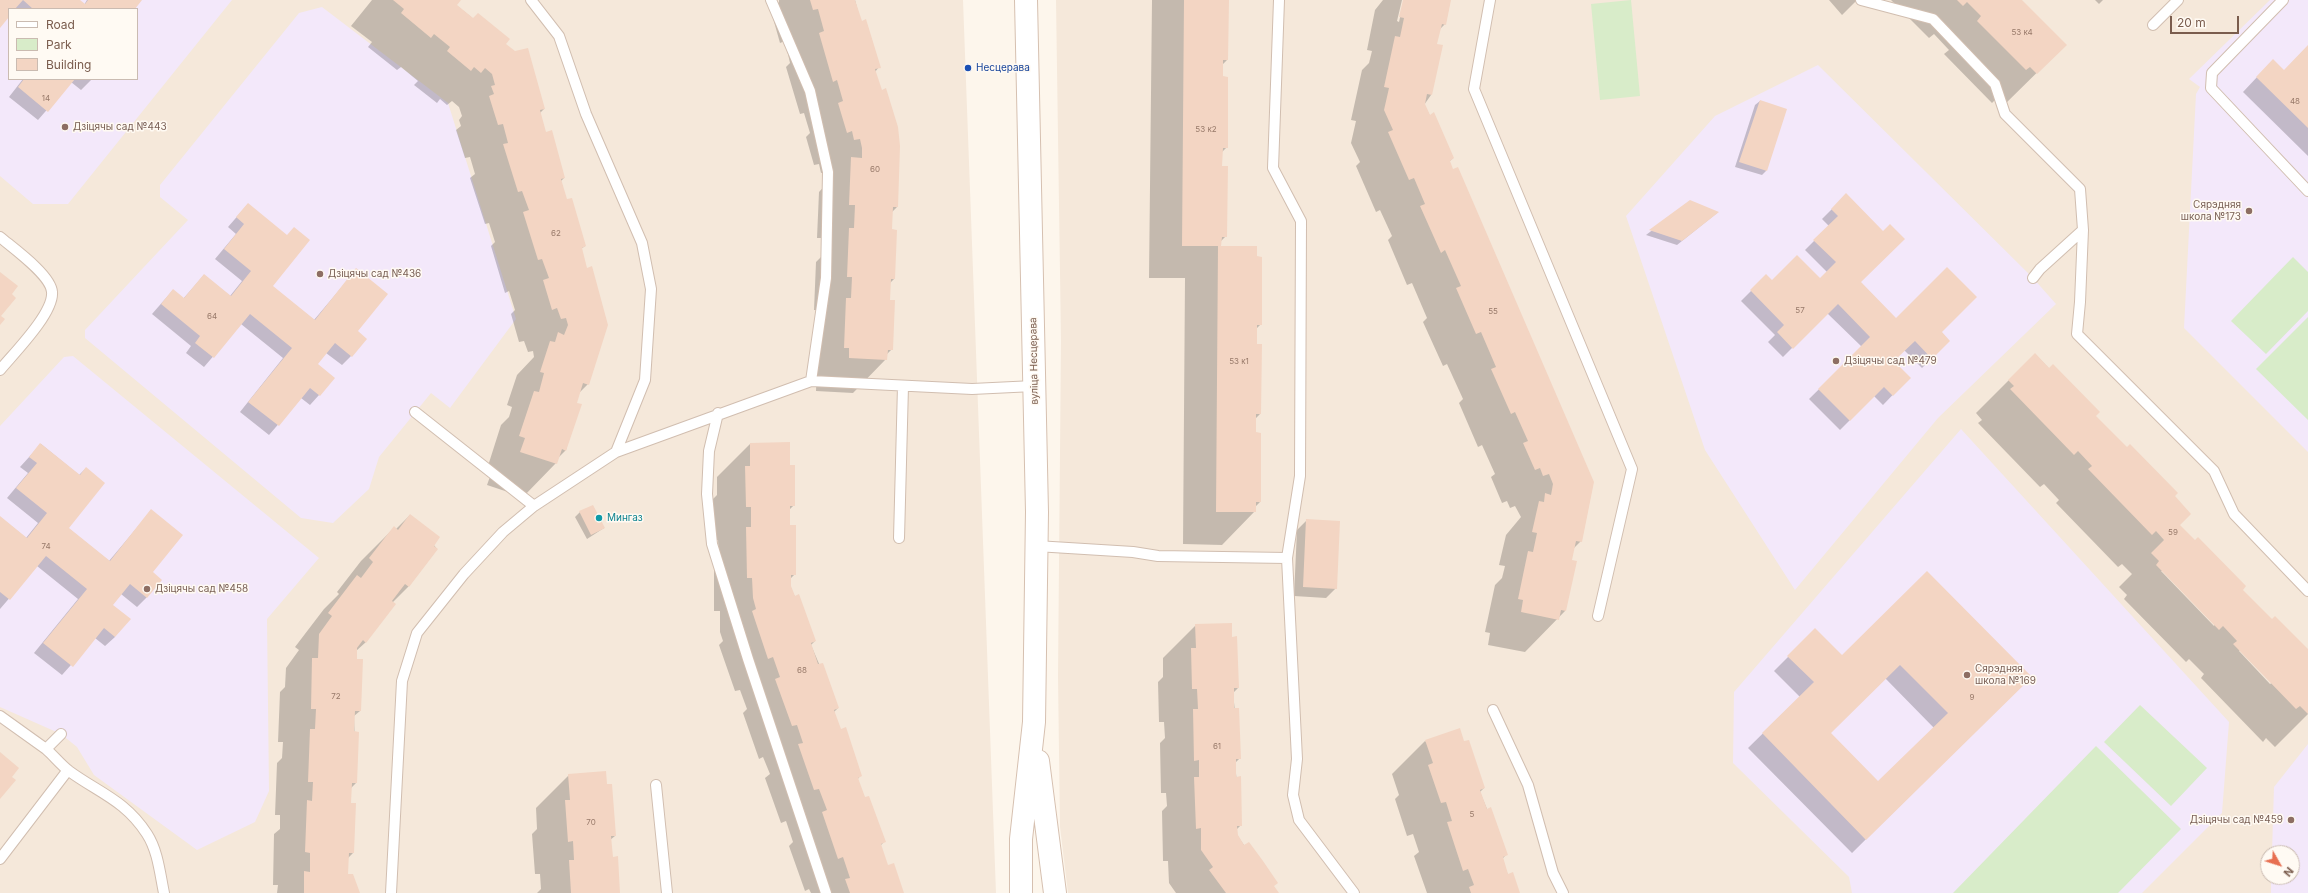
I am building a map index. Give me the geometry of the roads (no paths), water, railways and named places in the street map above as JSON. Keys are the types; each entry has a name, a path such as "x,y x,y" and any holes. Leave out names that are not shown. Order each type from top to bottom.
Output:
{"main road":[{"name":"вуліца Несцерава","path":"1026,0 1036,546 1034,722"},
{"path":"1021,893 1021,839 1034,722"},
{"path":"1034,722 1055,893"}],"lane":[{"path":"531,0 560,36 586,114 642,243 651,289 645,380 616,452"},
{"path":"771,0 810,92 828,172 826,278 811,381"},
{"path":"1279,0 1273,168 1301,221 1300,476 1287,558 1297,759 1293,794 1299,820 1354,893"},
{"path":"1490,0 1474,89 1632,469 1598,616"},
{"path":"1861,0 1933,19 1995,84 2005,114 2080,189 2083,230 2077,334 2214,471 2234,514 2308,591"},
{"path":"2153,25 2178,0"},
{"path":"2283,0 2212,73 2211,88 2308,191"},
{"path":"2034,278 2040,269 2083,230"},
{"path":"0,237 46,279 52,291 50,304 38,324 0,370"},
{"path":"391,893 402,681 417,633 464,574 503,532 534,506 616,452 692,425 718,413 777,394 811,381 972,389 1034,386"},
{"path":"899,538 903,386"},
{"path":"415,412 534,506"},
{"path":"718,413 708,451 707,494 712,544 826,893"},
{"path":"1036,546 1133,552 1158,556 1287,558"},
{"path":"1493,710 1528,785 1552,873 1563,893"},
{"path":"0,716 46,749 68,770 115,799 133,816 147,835 158,860 164,893"},
{"path":"46,749 61,734"},
{"path":"0,859 68,770"},
{"path":"656,785 666,893"}],"place":[{"name":"Несцерава","path":"968,68"},
{"name":"Дзіцячы сад №443","path":"65,127"},
{"name":"Сярэдняя школа №173","path":"2249,211"},
{"name":"Дзіцячы сад №436","path":"320,274"},
{"name":"Дзіцячы сад №479","path":"1836,361"},
{"name":"Мингаз","path":"599,518"},
{"name":"Дзіцячы сад №458","path":"147,589"},
{"name":"Сярэдняя школа №169","path":"1967,675"},
{"name":"Дзіцячы сад №459","path":"2291,820"}]}
